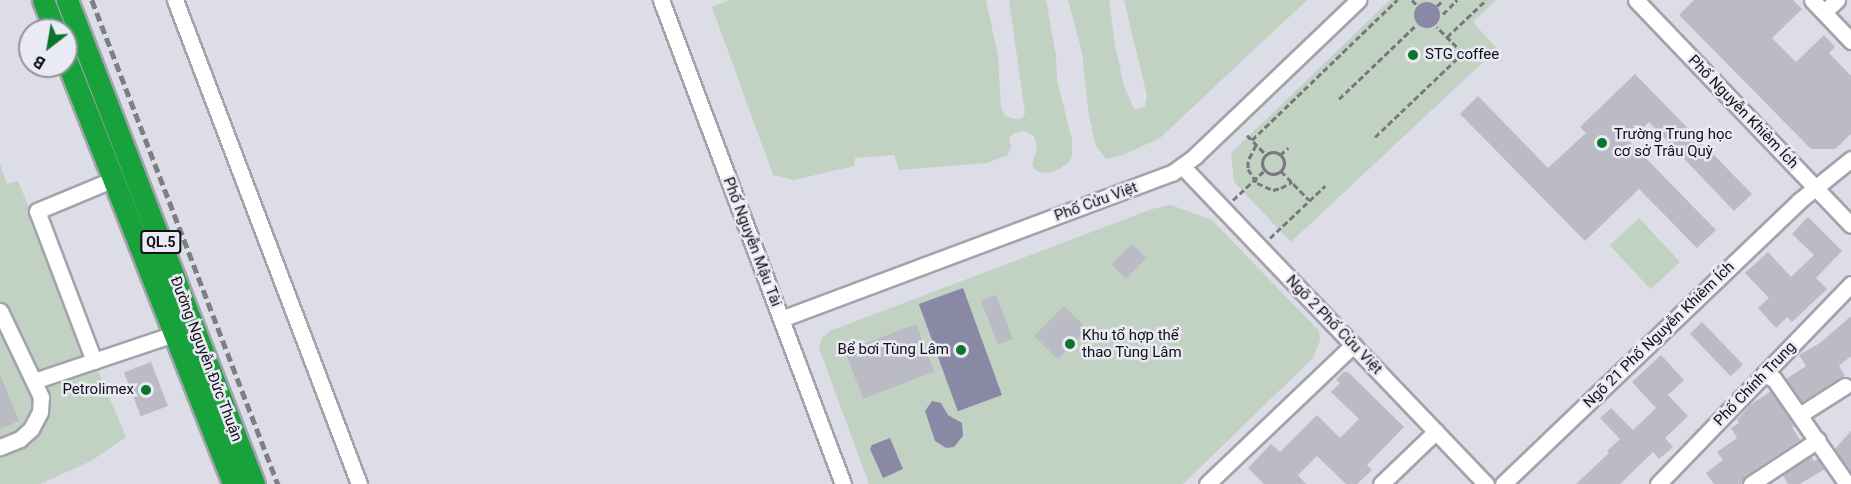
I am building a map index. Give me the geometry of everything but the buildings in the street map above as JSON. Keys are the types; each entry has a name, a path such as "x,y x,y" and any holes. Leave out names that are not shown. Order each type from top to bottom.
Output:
{"highway":[{"path":"43,0 50,18"},
{"name":"Đường Nguyễn Đức Thuận","path":"67,0 194,357 232,484"},
{"name":"Đường Nguyễn Đức Thuận","path":"74,78 174,334 194,357 254,484"}],"street":[{"path":"175,0 359,484"},
{"name":"Phố Nguyễn Mậu Tài","path":"661,0 781,319 838,483"},
{"name":"Phố Cửu Việt","path":"781,319 1159,178 1182,166 1358,0"},
{"name":"Phố Nguyễn Khiêm Ích","path":"1636,0 1851,225"},
{"path":"1812,0 1851,41"},
{"path":"1824,12 1837,0"},
{"name":"Ngõ 21 Phố Nguyễn Khiêm Ích","path":"1503,484 1799,201 1851,159"},
{"name":"Ngõ 2 Phố Cửu Việt","path":"1182,166 1486,484"},
{"path":"94,361 37,211 114,179"},
{"name":"Phố Chính Trung","path":"1658,484 1851,284"},
{"path":"0,311 41,397 40,412 31,429 20,439 0,447"},
{"path":"34,381 174,334"},
{"path":"1207,484 1353,345"},
{"path":"1764,374 1774,379 1801,414 1847,484"},
{"path":"1801,414 1845,386"},
{"path":"1381,484 1436,431"},
{"path":"1751,484 1818,440"}],"path":[{"path":"1252,140 1397,0"},
{"path":"1412,0 1417,5"},
{"path":"1437,6 1443,0"},
{"path":"1443,14 1457,0"},
{"path":"1448,37 1486,0"},
{"path":"1339,99 1415,26"},
{"path":"1376,137 1463,53 1437,27"},
{"path":"1247,135 1266,155"},
{"path":"1256,145 1248,161 1248,169 1254,180 1264,188 1273,189 1281,188 1292,182"},
{"path":"1280,155 1288,148"},
{"path":"1266,155 1275,153 1280,155 1284,161 1281,171"},
{"path":"1266,155 1262,164 1265,170 1271,174 1281,171"},
{"path":"1223,210 1265,170"},
{"path":"1281,171 1310,200"},
{"path":"1260,248 1325,186"}],"green space":[{"path":"729,0 986,0 998,56 1001,105 1004,115 1014,119 1022,118 1025,113 1009,0 1046,0 1056,56 1057,80 1072,140 1072,156 1068,163 1059,169 1050,173 1038,172 1032,166 1037,148 1034,136 1025,131 1015,133 1009,138 1011,147 1008,155 987,163 899,170 894,155 855,158 854,166 794,180 773,175 712,7"},
{"path":"1068,0 1109,0 1115,45 1124,86 1134,109 1139,109 1145,106 1147,96 1124,0 1307,0 1160,138 1123,155 1106,159 1096,146 1089,116 1082,52"},
{"path":"1390,0 1496,0 1473,22 1497,49 1291,242 1234,182 1231,153"},
{"path":"0,164 7,184 18,181 126,437 91,461 40,484 0,484"},
{"name":"Khu tổ hợp thể thao Tùng Lâm","path":"1171,205 1212,220 1319,331 1320,340 1313,358 1183,484 869,484 819,348 822,338 830,331 1152,209"},
{"path":"1639,218 1680,262 1651,289 1610,245"}],"water":[{"path":"1427,2 1436,6 1440,15 1436,24 1427,28 1418,24 1414,15 1418,6"},
{"name":"Bể bơi Tùng Lâm","path":"963,288 1002,395 958,411 919,304"},
{"path":"932,401 941,403 948,415 962,423 963,436 954,447 946,448 935,441 925,411"},
{"path":"890,438 903,469 883,478 870,449 872,445"}],"railway":[{"path":"92,0 278,484"}],"place":[{"name":"STG coffee","path":"1413,55"},
{"name":"Trường Trung học cơ sở Trâu Quỳ","path":"1602,143"},
{"name":"Khu tổ hợp thể thao Tùng Lâm","path":"1070,344"},
{"name":"Bể bơi Tùng Lâm","path":"961,350"},
{"name":"Petrolimex","path":"146,390"}]}
